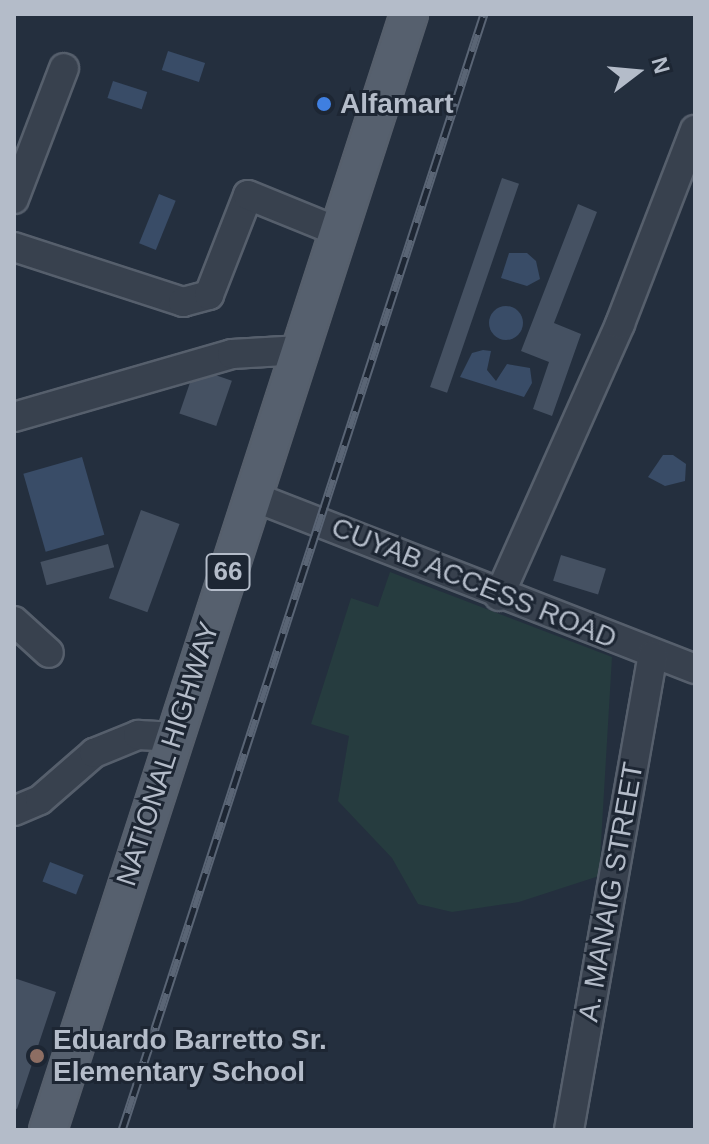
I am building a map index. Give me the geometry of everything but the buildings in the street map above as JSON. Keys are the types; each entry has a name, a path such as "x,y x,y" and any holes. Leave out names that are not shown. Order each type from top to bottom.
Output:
{"main road":[{"name":"NATIONAL HIGHWAY","path":"48,1130 409,14"}],"street":[{"path":"14,199 64,68"},
{"path":"499,596 620,324 695,130"},
{"path":"14,247 183,302 209,295 248,195 339,232"},
{"path":"14,417 232,354 301,350"},
{"name":"CUYAB ACCESS ROAD","path":"254,497 499,596 695,669"},
{"path":"14,621 49,653"},
{"name":"A. MANAIG STREET","path":"569,1130 653,655"},
{"path":"14,811 40,800 94,753 138,735 173,737"}],"green space":[{"path":"390,572 612,657 599,876 519,902 452,912 418,904 392,858 338,801 349,736 311,724 351,598 378,607"}],"water":[{"path":"168,51 205,63 199,82 162,70"},
{"path":"113,81 147,92 142,109 107,98"},
{"path":"159,194 176,201 156,250 139,243"},
{"path":"509,253 527,253 536,261 540,279 527,286 501,278"},
{"path":"506,306 518,311 523,323 518,335 506,340 494,335 489,323 494,311"},
{"path":"491,351 487,370 496,381 507,364 530,368 532,383 524,397 460,377 472,353"},
{"path":"663,455 673,455 686,464 685,481 665,486 648,477"},
{"path":"82,457 104,535 46,552 23,474"},
{"path":"50,862 84,875 76,895 42,882"}],"railway":[{"path":"122,1130 484,14"}],"place":[{"name":"Alfamart","path":"324,104"},
{"name":"Eduardo Barretto Sr. Elementary School","path":"37,1056"}]}
